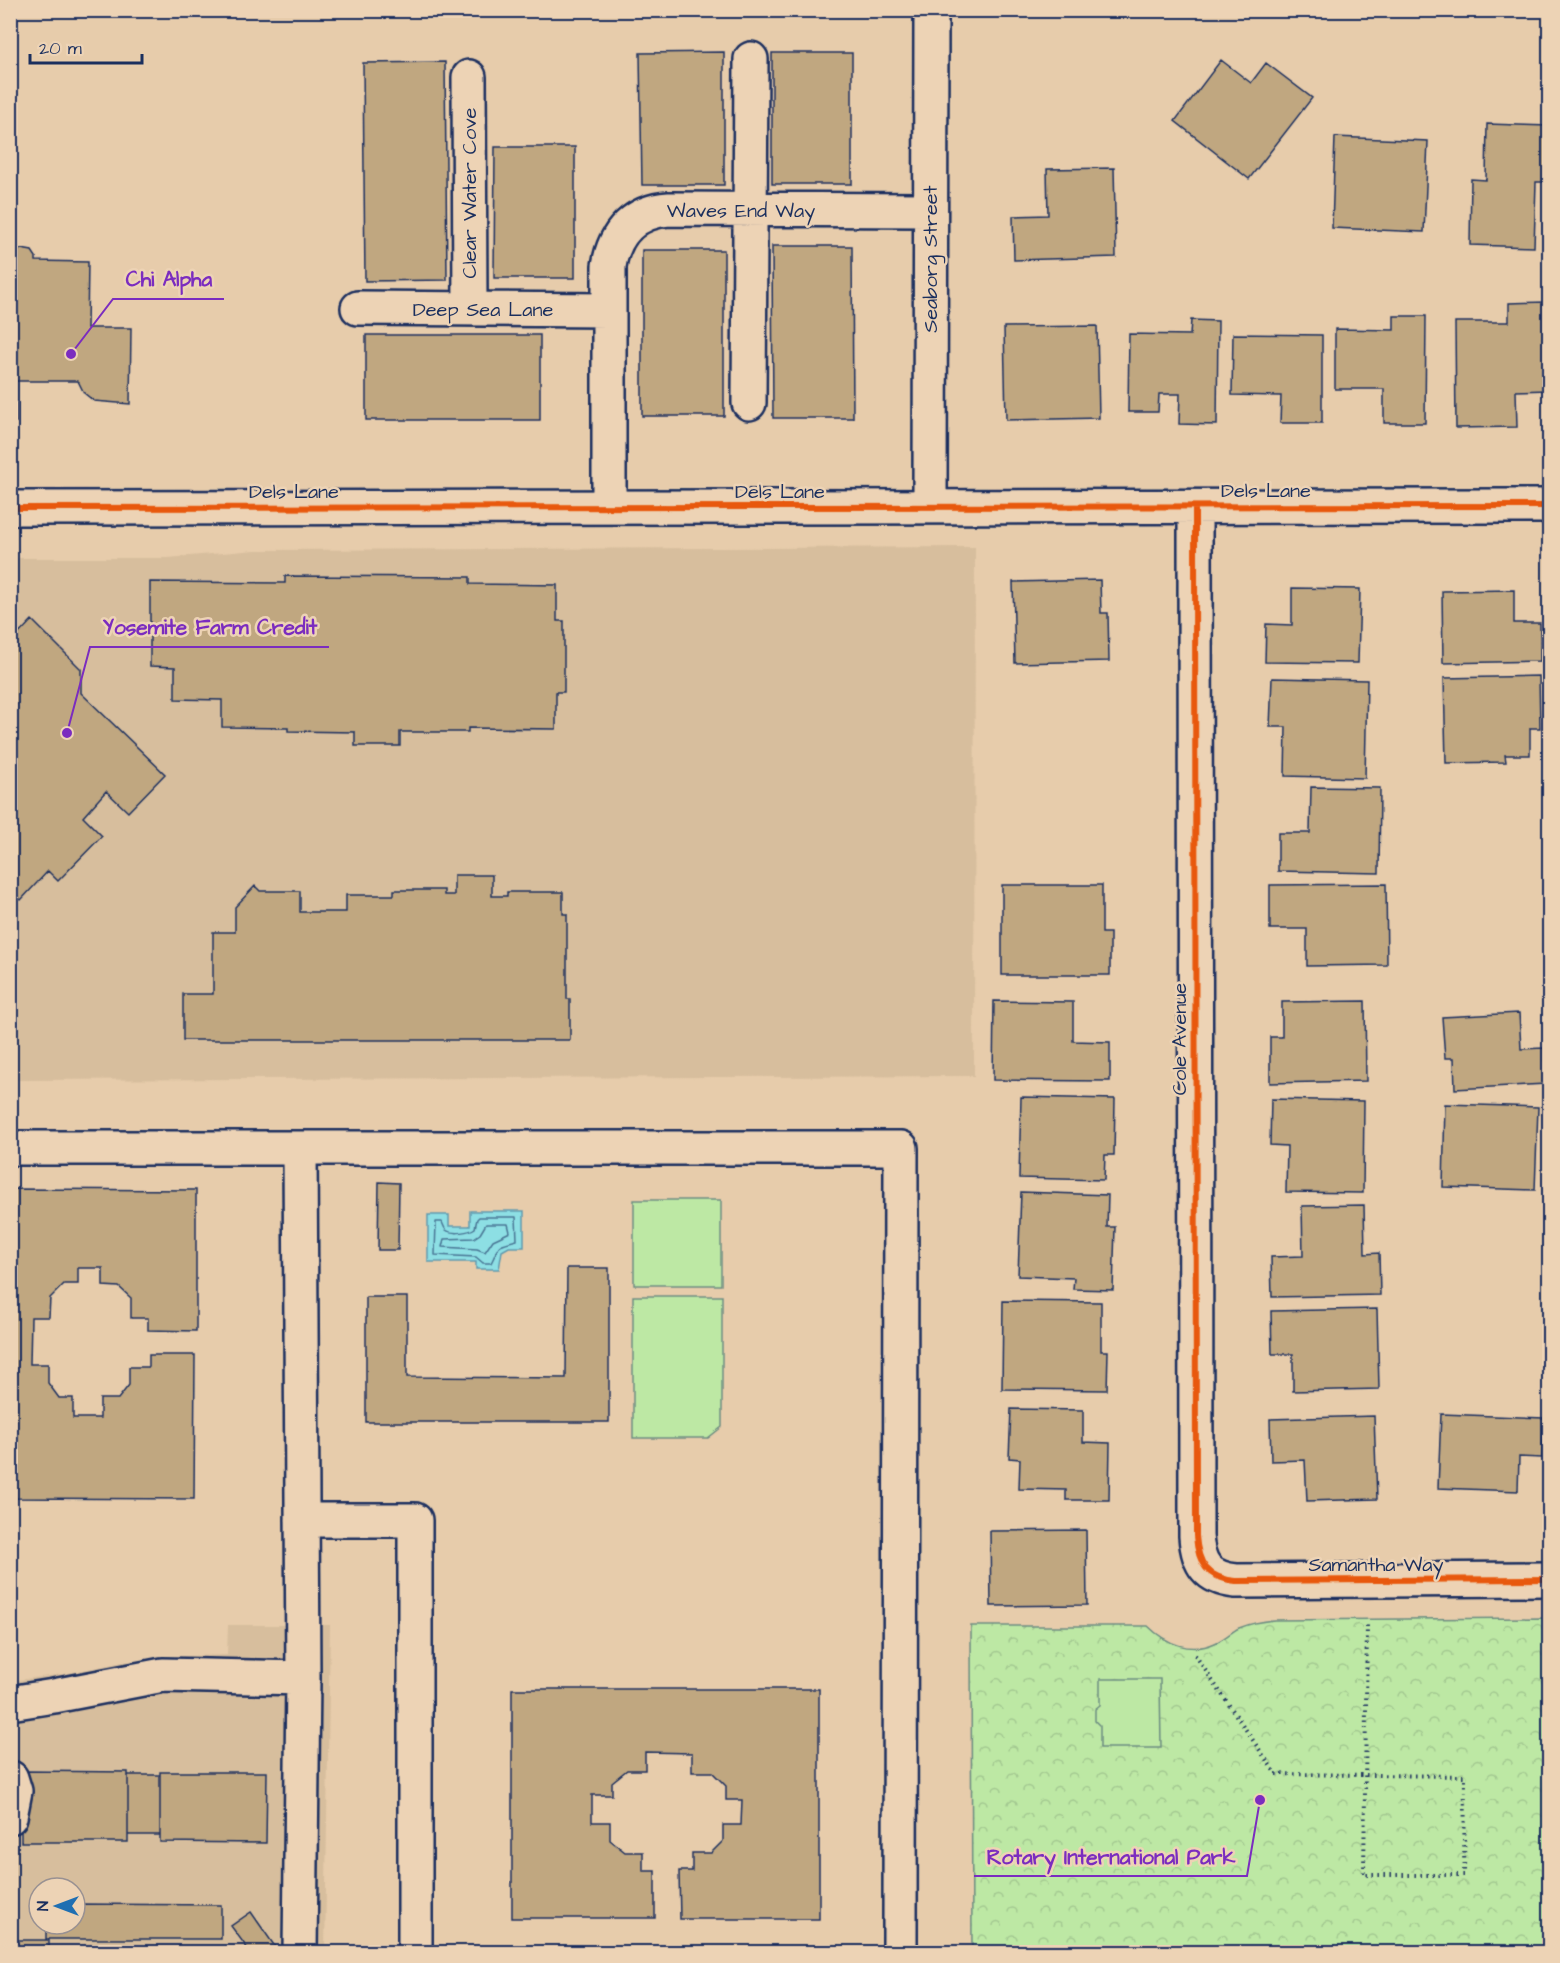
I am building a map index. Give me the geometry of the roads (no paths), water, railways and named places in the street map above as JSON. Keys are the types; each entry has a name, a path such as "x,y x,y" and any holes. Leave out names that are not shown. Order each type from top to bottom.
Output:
{"street":[{"name":"Seaborg Street","path":"930,507 931,10"},
{"path":"749,403 751,58"},
{"name":"Clear Water Cove","path":"469,77 470,309"},
{"name":"Waves End Way","path":"609,507 610,254 617,237 636,219 659,210 930,210"},
{"name":"Deep Sea Lane","path":"358,308 609,310"},
{"name":"Dels Lane","path":"10,508 1550,506"},
{"name":"Cole Avenue","path":"1195,507 1196,1536 1198,1552 1206,1569"},
{"path":"10,1148 901,1148 900,1953"},
{"path":"300,1149 303,1678 300,1953"},
{"path":"302,1520 415,1520 415,1953"},
{"name":"Samantha Way","path":"1206,1569 1218,1578 1236,1581 1550,1580"},
{"path":"10,1703 163,1675 303,1678"},
{"path":"10,1817 18,1771"}],"water":[{"path":"470,1211 524,1211 524,1247 509,1247 502,1251 499,1269 476,1269 476,1262 428,1262 428,1215 449,1215 449,1226 470,1226"}],"place":[{"name":"Chi Alpha","path":"71,354"},
{"name":"Yosemite Farm Credit","path":"67,733"},
{"name":"Rotary International Park","path":"1260,1800"}]}
